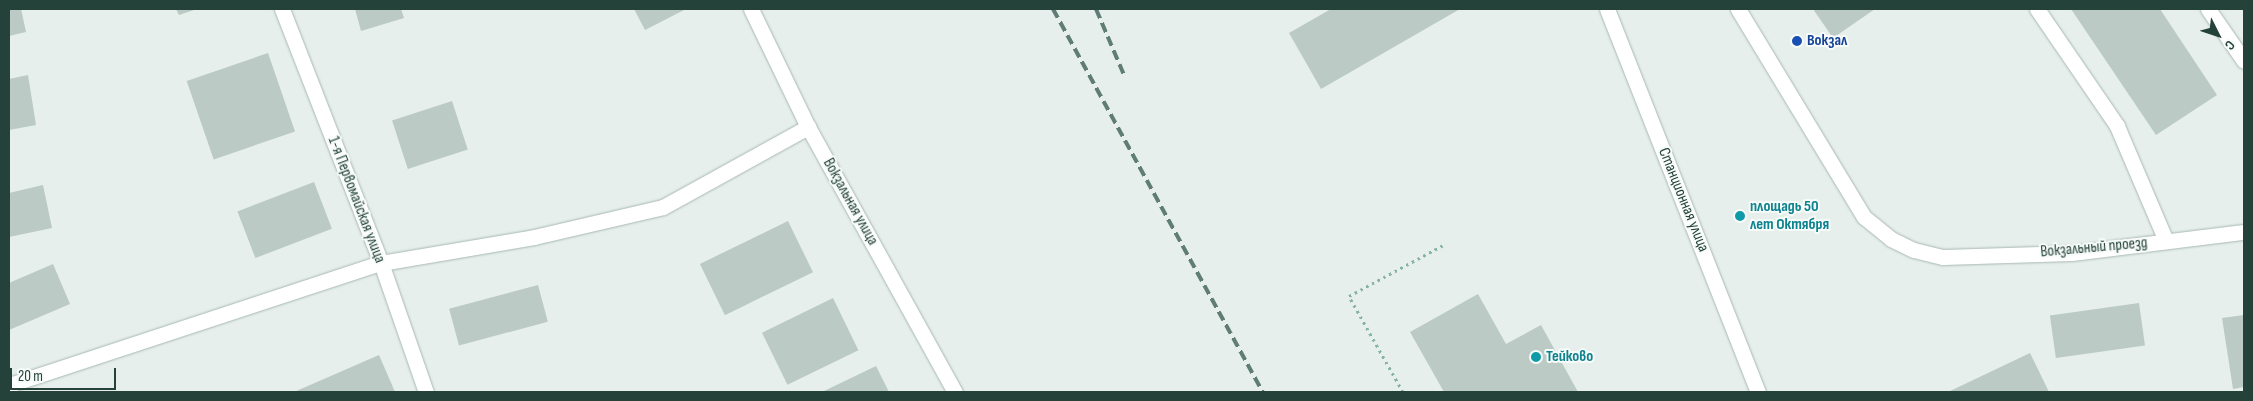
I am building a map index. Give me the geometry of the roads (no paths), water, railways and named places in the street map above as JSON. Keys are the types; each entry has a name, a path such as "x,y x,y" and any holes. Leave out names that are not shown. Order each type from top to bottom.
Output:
{"street":[{"name":"1-я Первомайская улица","path":"282,9 381,262 426,392"},
{"name":"Вокзальная улица","path":"751,9 808,126 955,392"},
{"name":"Станционная улица","path":"1606,9 1758,392"},
{"name":"Вокзальный проезд","path":"1738,9 1864,217 1891,239 1914,250 1943,257 2072,252 2244,232"},
{"path":"2037,9 2117,126 2166,241"},
{"path":"2208,9 2244,61"},
{"path":"9,385 381,262 534,237 663,207 808,126"}],"railway":[{"path":"1053,9 1263,392"},
{"path":"1096,9 1124,75"}],"place":[{"name":"Вокзал","path":"1797,41"},
{"name":"площадь 50 лет Октября","path":"1740,216"},
{"name":"Тейково","path":"1536,357"}]}
